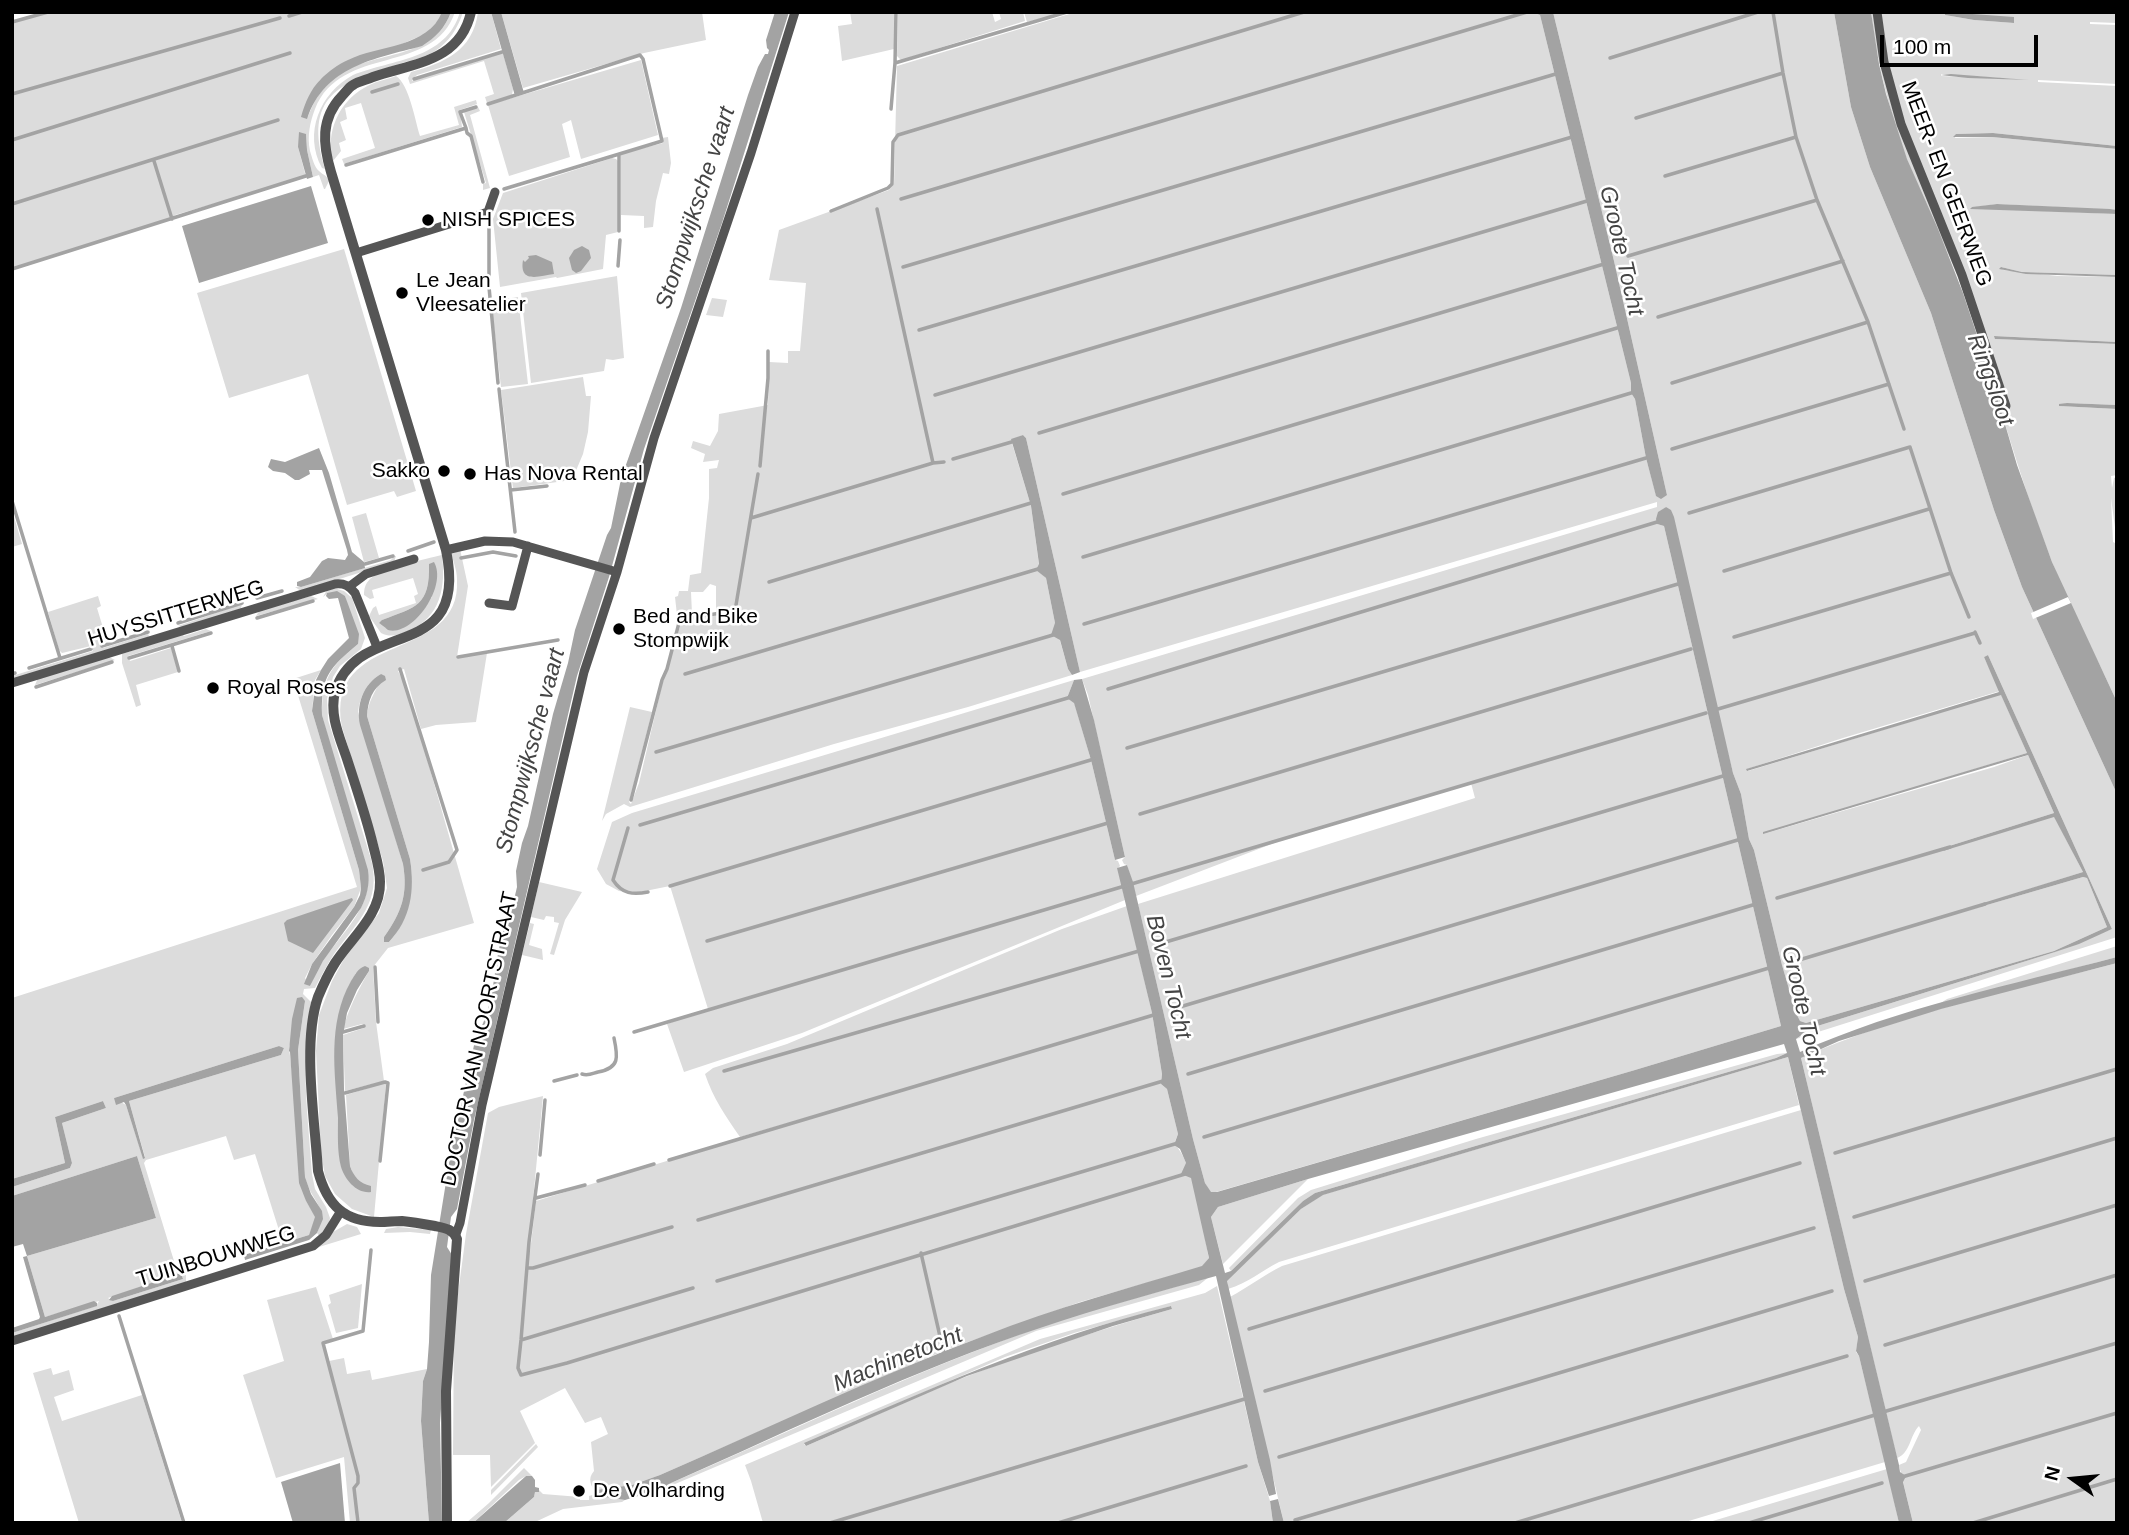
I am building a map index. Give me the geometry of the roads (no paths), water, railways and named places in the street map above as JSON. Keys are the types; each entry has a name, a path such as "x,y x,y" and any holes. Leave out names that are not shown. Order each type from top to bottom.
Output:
{"street":[{"path":"453,1232 435,1226 401,1221 360,1221 341,1211 322,1188 318,1171 311,1031 313,1014 326,978 371,914 380,893 379,870 371,837 334,720 335,693 344,673 356,660 377,648 423,630 441,612 449,592 446,550 327,157 325,128 328,116 338,100 353,85 426,62 447,50 465,30 471,12"},
{"name":"DOCTOR VAN NOORTSTRAAT","path":"447,1523 446,1391 458,1246 453,1232 460,1223 482,1105 584,672 654,438 751,153 795,12"},
{"name":"MEER- EN GEERWEG","path":"1877,12 1884,62 1901,124 1966,285 2006,406"},
{"path":"356,253 488,212 495,192"},
{"path":"446,550 485,541 513,542 614,571"},
{"path":"489,603 512,606 528,546"},
{"name":"HUYSSITTERWEG","path":"12,682 335,583 350,586 366,574 415,559"},
{"path":"350,586 377,648"},
{"name":"TUINBOUWWEG","path":"12,1341 313,1246 326,1235 341,1211"}],"water":[{"path":"442,12 451,12 443,27 427,43 369,61 339,76 315,101 307,119 301,117 314,88 333,68 360,55 401,44 426,33"},
{"path":"491,12 501,12 524,93 515,96"},
{"path":"775,12 789,12 722,223 644,449 609,577 577,676 474,1120 457,1209 451,1217 447,1247 452,1255 440,1423 442,1523 429,1523 421,1421 429,1342 431,1275 451,1151 476,1036 489,1007 501,942 517,887 516,871 522,843 575,630 611,528 621,479 681,308 748,95 758,67 765,54 768,54 766,40"},
{"path":"1532,12 1553,12 1614,261 1667,495 1661,499 1656,496 1646,458 1635,399 1631,393 1631,383 1540,15"},
{"name":"Ringsloot","path":"1834,12 1871,12 1886,94 1907,159 1963,293 2017,465 2052,562 2117,702 2117,794 2022,587 1994,510 1931,313 1870,167 1851,107"},
{"path":"1945,12 2014,17 2014,23 1974,20 1945,15"},
{"path":"1951,74 2029,80 1940,75"},
{"path":"299,132 306,134 313,177 307,179 298,147"},
{"path":"1993,133 2117,146 2117,149 1992,137 1953,137 1956,134"},
{"path":"311,186 328,243 199,283 182,226"},
{"path":"1997,204 2110,209 2117,210 2117,214 1970,209"},
{"path":"582,246 589,250 591,258 581,271 576,273 572,270 569,258 574,250"},
{"path":"536,255 552,262 554,274 531,277 524,273 523,260 525,262 528,256"},
{"path":"2001,267 2022,272 2117,277 2026,274 1999,269"},
{"path":"1994,336 2117,342 2117,344 1995,339"},
{"path":"2067,403 2117,405 2117,409 2059,406"},
{"path":"1023,435 1026,438 1080,672 1072,675 1060,640 1051,635 1055,623 1046,578 1036,570 1039,564 1031,506 1011,439"},
{"path":"319,448 352,552 364,562 365,568 301,587 297,586 297,582 310,577 322,561 328,558 345,560 347,550 322,470 309,470 310,474 295,480 268,467 271,459 285,462"},
{"path":"1666,507 1674,517 1733,773 1741,794 1749,839 1782,965 1800,1021 1806,1023 2054,951 2107,927 2087,878 2083,877 1980,907 1983,903 2083,872 2054,817 1943,851 1946,847 2054,813 2028,755 1763,834 2027,753 2001,695 1747,771 1746,769 1999,692 1984,657 1988,655 2112,929 2052,953 1811,1028 1796,1039 1800,1052 1838,1036 1916,1010 2117,957 2117,963 1941,1009 1839,1041 1801,1058 1900,1472 1906,1476 1903,1482 1913,1523 1899,1523 1856,1351 1858,1337 1788,1057 1323,1195 1301,1209 1227,1281 1276,1494 1269,1496 1258,1462 1216,1276 1064,1320 948,1362 809,1421 671,1483 668,1487 625,1500 597,1496 597,1490 632,1485 660,1475 943,1352 1038,1316 1202,1266 1209,1258 1191,1178 1181,1174 1186,1163 1180,1149 1174,1145 1178,1134 1167,1089 1161,1084 1162,1074 1152,1013 1117,868 1127,865 1133,882 1193,1139 1205,1183 1211,1192 1781,1026 1664,526 1657,524 1658,512","holes":["1784,1044 1787,1053 1315,1193 1303,1201 1231,1271 1225,1273 1211,1217 1218,1207"]},
{"path":"434,562 436,584 426,608 417,618 398,630 388,630 379,623 419,603 427,589 429,564"},
{"path":"337,591 345,596 359,634 358,644 329,674 323,690 322,715 369,880 361,908 323,961 310,986 304,984 312,964 354,907 361,888 359,870 312,711 316,680 321,670 349,638 338,598 329,599 326,596 327,593"},
{"path":"381,674 386,680 372,695 367,716 410,859 412,882 407,914 389,942 384,942 384,937 399,911 404,894 403,864 359,717 365,689"},
{"path":"1082,679 1125,857 1115,860 1091,760 1074,703 1067,698 1074,680"},
{"path":"352,898 313,953 288,941 284,923 287,920"},
{"path":"365,966 369,971 347,1013 343,1035 344,1089 350,1166 358,1179 371,1186 371,1192 361,1191 352,1185 341,1167 334,1066 338,1014 343,997 355,974"},
{"path":"302,997 305,1001 298,1050 305,1177 311,1194 322,1211 323,1219 317,1233 309,1240 245,1260 244,1255 309,1235 315,1217 299,1183 289,1051 297,998"},
{"path":"279,1046 284,1048 281,1055 129,1101 145,1158 143,1159 126,1105 124,1102 116,1105 114,1098"},
{"path":"103,1101 106,1108 62,1123 72,1163 70,1168 12,1187 12,1179 65,1163 55,1117"},
{"path":"137,1156 156,1218 27,1256 23,1244 12,1247 12,1196"},
{"path":"27,1256 45,1317 94,1301 97,1306 12,1333 12,1328 40,1317 23,1257"},
{"path":"181,1273 183,1279 109,1300 112,1296"},
{"path":"1171,1306 1172,1309 1113,1326 967,1376 806,1446 804,1443 939,1385 1030,1350"},
{"path":"340,1463 345,1523 293,1523 281,1482"},
{"path":"526,1476 532,1476 535,1487 539,1488 534,1497 504,1523 473,1523"},
{"path":"1278,1499 1284,1523 1273,1523 1270,1501"}],"waterway":[{"path":"12,22 48,12"},
{"path":"289,16 302,12"},
{"path":"895,63 896,12"},
{"path":"891,109 895,63 1067,12"},
{"path":"831,211 892,184 893,142 898,135 1304,12"},
{"path":"901,199 1527,12"},
{"path":"1610,58 1758,12"},
{"path":"1773,12 1796,137 1817,200 1868,322 1904,429"},
{"path":"12,94 280,18"},
{"path":"414,79 502,52"},
{"path":"12,140 290,53"},
{"path":"488,104 640,55 662,141 504,189"},
{"path":"903,267 1559,73"},
{"path":"1636,118 1783,73"},
{"path":"372,92 398,84"},
{"path":"346,165 466,128 460,112 476,107"},
{"path":"12,204 278,120"},
{"path":"466,128 471,136 483,182"},
{"path":"919,330 1572,137"},
{"path":"1665,176 1796,137"},
{"path":"619,154 619,231"},
{"path":"154,161 172,219"},
{"path":"12,269 309,175"},
{"name":"Groote Tocht","path":"1628,256 1817,200"},
{"name":"Groote Tocht","path":"935,395 1587,201"},
{"path":"751,518 933,463 877,209"},
{"path":"489,228 489,287 498,383"},
{"path":"618,266 620,240"},
{"name":"Groote Tocht","path":"1658,317 1843,261"},
{"name":"Groote Tocht","path":"1039,433 1604,264"},
{"path":"1672,383 1868,322"},
{"name":"Groote Tocht","path":"1063,494 1617,328"},
{"path":"760,466 768,351"},
{"path":"1672,449 1889,384"},
{"path":"499,389 515,532"},
{"path":"1083,557 1631,393"},
{"path":"953,459 1015,441"},
{"path":"1910,447 1951,573 1969,617"},
{"path":"1689,513 1910,447"},
{"path":"1084,624 1646,458"},
{"path":"933,463 944,462"},
{"path":"631,800 680,619 735,611 758,474"},
{"path":"511,490 547,486"},
{"path":"12,501 60,658"},
{"path":"769,582 1031,503"},
{"path":"1724,571 1929,509"},
{"path":"1108,689 1657,522"},
{"path":"408,551 434,542"},
{"path":"461,558 493,552 516,556"},
{"path":"365,564 393,556"},
{"path":"685,674 1038,569"},
{"path":"1734,637 1951,573"},
{"path":"1127,748 1678,584"},
{"path":"257,598 282,591"},
{"path":"257,618 313,601"},
{"path":"178,623 242,603"},
{"path":"102,646 148,632"},
{"path":"1975,632 1980,643"},
{"path":"129,658 211,633"},
{"path":"1718,709 1975,633"},
{"path":"656,752 1053,635"},
{"name":"Stompwijksche vaart","path":"458,657 558,640"},
{"path":"172,646 179,671"},
{"path":"29,668 91,649"},
{"path":"1140,814 1691,649"},
{"path":"36,687 112,662"},
{"path":"400,669 457,850 449,862 423,870"},
{"path":"640,825 1071,697"},
{"path":"634,1032 1706,713"},
{"path":"670,886 1094,759"},
{"name":"Boven Tocht","path":"1159,944 1723,776"},
{"path":"707,941 1108,823"},
{"path":"628,828 613,880 628,892 648,892"},
{"name":"Boven Tocht","path":"1173,1009 1741,839"},
{"path":"1777,898 1950,847"},
{"path":"1188,1074 1756,904"},
{"name":"Groote Tocht","path":"1789,963 1985,904"},
{"name":"Boven Tocht","path":"724,1071 1139,951"},
{"path":"375,967 378,1022"},
{"name":"Groote Tocht","path":"1204,1137 1769,968"},
{"name":"Boven Tocht","path":"669,1160 1157,1014"},
{"path":"343,1032 364,1026"},
{"path":"582,1074 605,1070 614,1064 614,1038"},
{"path":"1835,1153 2117,1069"},
{"path":"554,1081 577,1075"},
{"path":"698,1220 1163,1081"},
{"path":"345,1093 388,1083 380,1161"},
{"path":"540,1155 545,1100"},
{"path":"1854,1217 2117,1138"},
{"path":"717,1281 1178,1143"},
{"path":"1249,1329 1800,1163"},
{"path":"598,1181 654,1164"},
{"path":"538,1174 518,1368 521,1375 1185,1174"},
{"path":"536,1198 585,1185"},
{"path":"1865,1281 2117,1205"},
{"path":"528,1268 672,1227"},
{"path":"1265,1391 1814,1228"},
{"path":"358,1523 354,1488 358,1483 358,1476 323,1343 363,1331 371,1250"},
{"name":"Machinetocht","path":"921,1253 944,1354"},
{"path":"1885,1345 2117,1275"},
{"path":"521,1340 693,1288"},
{"path":"1279,1457 1832,1291"},
{"path":"119,1316 184,1523"},
{"path":"1883,1412 2117,1343"},
{"path":"1295,1520 1847,1356"},
{"path":"830,1523 1248,1398"},
{"path":"1902,1477 2117,1413"},
{"path":"1515,1523 1875,1415"},
{"path":"1058,1523 1246,1466"},
{"path":"1973,1523 2117,1479"},
{"path":"1749,1523 1882,1483"}],"place":[{"name":"NISH SPICES","path":"428,220"},
{"name":"Le Jean Vleesatelier","path":"402,293"},
{"name":"Sakko","path":"444,471"},
{"name":"Has Nova Rental","path":"470,474"},
{"name":"Bed and Bike Stompwijk","path":"619,629"},
{"name":"Royal Roses","path":"213,688"},
{"name":"De Volharding","path":"579,1491"}]}
